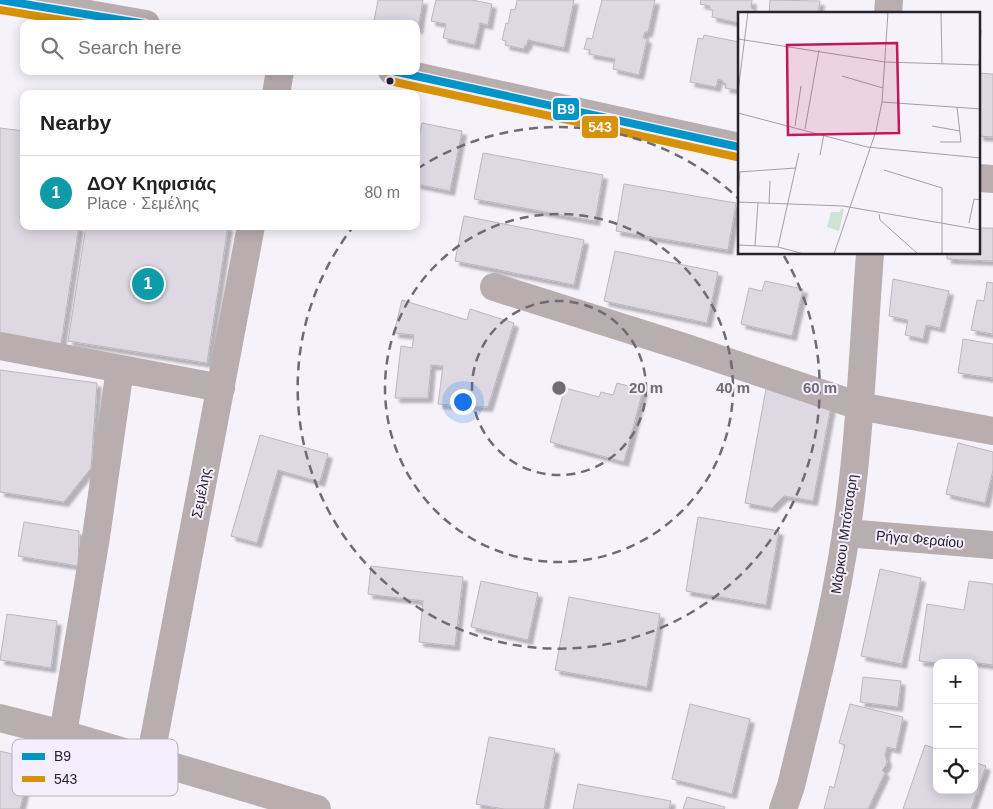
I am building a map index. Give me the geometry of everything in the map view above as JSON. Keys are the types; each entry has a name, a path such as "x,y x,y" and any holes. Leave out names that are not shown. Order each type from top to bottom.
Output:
{"street":[{"path":"0,0 60,8 124,20"},
{"path":"277,90 279,75"},
{"path":"410,75 738,147"},
{"path":"980,178 993,179"},
{"name":"Σεμέλης","path":"154,739 250,230"},
{"name":"Μάρκου Μπότσαρη","path":"783,809 791,786 832,613 846,533 860,406 870,255"},
{"path":"494,287 681,346 860,406 993,431"},
{"path":"0,346 220,388"},
{"path":"63,734 96,537 120,369"},
{"name":"Ρήγα Φεραίου","path":"846,533 993,545"},
{"path":"0,718 80,739"},
{"path":"178,768 317,809"}],"building":[{"path":"378,0 423,0 420,20 374,20"},
{"path":"436,0 472,0 492,4 488,25 480,23 475,45 443,38 446,24 431,21"},
{"path":"517,0 574,0 564,48 528,40 524,49 505,45 506,41 502,40 506,23 508,24 511,9 515,10"},
{"path":"602,0 655,0 648,32 645,32 643,38 647,39 639,75 613,69 615,59 589,54 590,50 584,49 587,38 592,39"},
{"path":"701,0 752,0 751,8 754,9 753,12 738,12 738,23 712,17 713,10 709,9 710,6 700,4"},
{"path":"770,0 820,1 818,12 769,12"},
{"path":"704,35 738,42 738,90 725,88 726,84 718,79 716,87 690,82 698,38 703,39"},
{"path":"980,73 993,74 993,137 980,136"},
{"path":"422,123 462,131 450,191 420,185 420,132"},
{"path":"0,128 20,130 20,230 78,230 61,344 0,334"},
{"path":"483,153 603,175 595,221 474,199"},
{"path":"624,184 736,203 728,250 616,231"},
{"path":"464,216 584,240 574,285 455,261"},
{"path":"980,228 993,228 993,261 947,259 947,255 980,255"},
{"path":"85,230 227,230 207,363 68,341"},
{"path":"615,251 718,272 707,323 604,301"},
{"path":"893,279 949,291 940,328 926,325 923,339 905,335 908,320 889,316"},
{"path":"765,281 803,289 792,336 741,324 749,288 762,291"},
{"path":"987,282 993,283 993,334 971,330 977,300 984,301"},
{"path":"402,300 467,320 470,309 514,323 488,407 438,404 443,366 431,365 428,398 395,398 401,346 412,348 414,335 394,333"},
{"path":"963,339 993,344 993,378 958,373"},
{"path":"0,370 97,383 91,468 64,502 0,492"},
{"path":"617,383 643,390 624,462 550,442 565,388 599,397 601,392 613,395"},
{"path":"766,389 832,401 813,501 784,496 772,508 745,503"},
{"path":"260,435 328,454 320,482 278,470 257,543 231,536"},
{"path":"958,443 993,452 993,470 985,503 946,494"},
{"path":"698,517 779,531 766,605 686,591"},
{"path":"24,522 79,531 78,566 18,556"},
{"path":"371,566 463,577 455,646 419,642 423,601 368,594"},
{"path":"880,569 921,578 902,664 861,656"},
{"path":"481,581 538,593 528,640 471,627"},
{"path":"969,581 993,584 993,665 978,663 978,659 933,659 933,663 919,661 927,604 964,610"},
{"path":"569,597 660,614 647,687 555,670"},
{"path":"7,614 57,621 51,668 0,660"},
{"path":"863,677 901,681 898,707 860,702"},
{"path":"690,704 750,719 732,794 672,779"},
{"path":"850,704 903,717 896,749 887,747 885,755 887,762 882,770 885,773 868,809 824,809 830,786 834,788 845,745 839,743"},
{"path":"489,737 555,749 544,809 504,809 476,804"},
{"path":"925,745 933,748 933,794 976,794 971,809 903,809"},
{"path":"0,751 12,754 12,796 23,796 20,809 0,809"},
{"path":"978,763 986,766 978,789"},
{"path":"578,784 671,801 669,809 573,809"},
{"path":"687,797 725,807 724,809 683,809"}],"transit line":[{"name":"Β9","path":"0,0 121,20"},
{"name":"543","path":"0,10 61,20"},
{"name":"Β9","path":"411,75 738,147"},
{"name":"543","path":"390,81 737,157"}],"place":[{"name":"ΔΟΥ Κηφισιάς","path":"148,284"}]}
